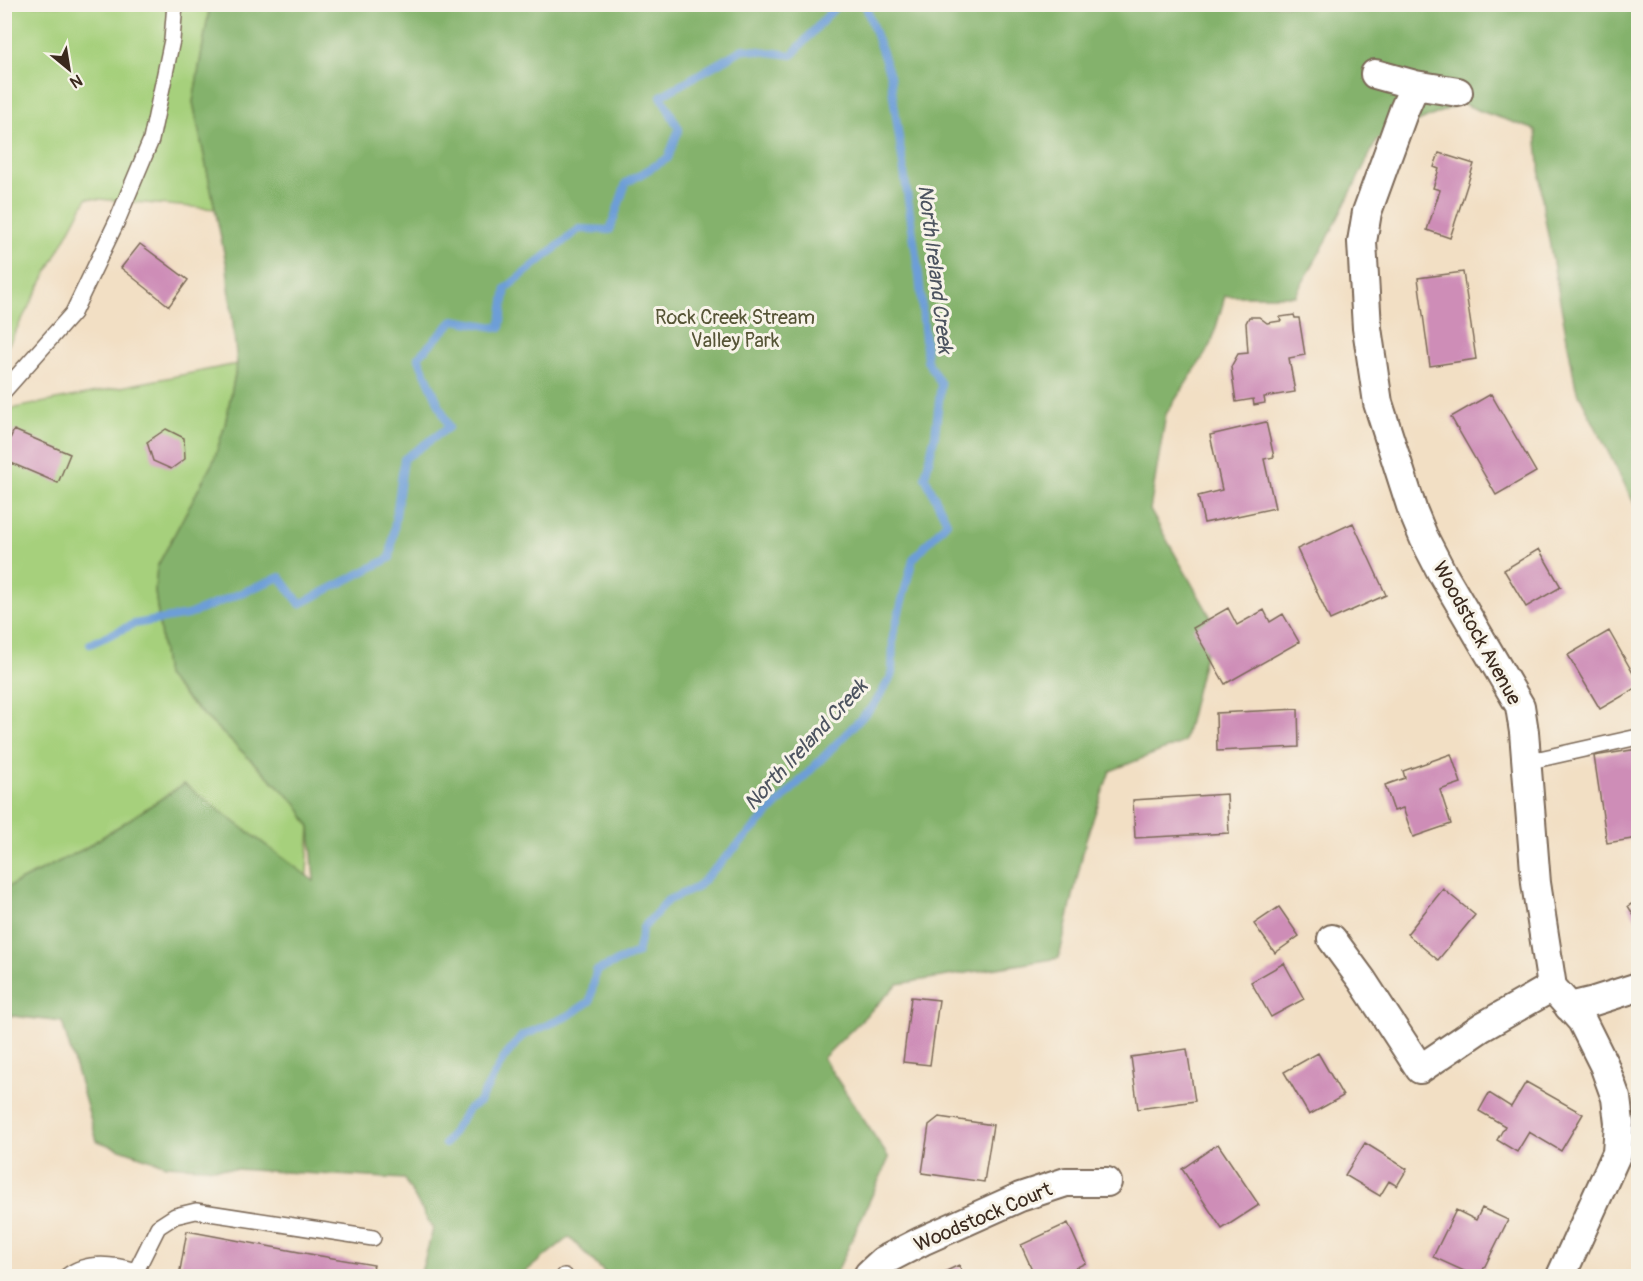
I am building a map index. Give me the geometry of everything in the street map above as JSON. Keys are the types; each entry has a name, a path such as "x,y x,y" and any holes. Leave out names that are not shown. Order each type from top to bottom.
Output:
{"street":[{"path":"1375,74 1415,85 1458,92"},
{"name":"Woodstock Avenue","path":"1415,85 1367,212 1362,242 1367,328 1378,403 1412,509 1442,573 1520,706 1536,883 1560,997 1582,1021 1604,1065 1616,1098 1619,1123 1617,1153 1561,1276"},
{"path":"1332,939 1362,980 1420,1070 1482,1026 1560,997 1594,1001 1638,987"},
{"name":"Woodstock Court","path":"868,1276 883,1261 1020,1197 1066,1182 1107,1182"}],"lane":[{"path":"4,391 74,313 117,221 151,141 172,40 171,6"},
{"path":"1526,762 1638,736"},
{"path":"67,1276 76,1270 100,1265 124,1268 138,1274 158,1227 175,1216 196,1211 374,1238"}],"green space":[{"path":"4,5 210,5 193,102 215,209 87,198 5,351"},
{"name":"Rock Creek Stream Valley Park","path":"210,5 1638,5 1638,511 1576,388 1543,208 1536,130 1461,103 1377,140 1328,238 1295,296 1225,296 1211,345 1166,414 1150,510 1213,621 1184,742 1110,771 1086,839 1059,958 898,984 823,1058 889,1158 835,1276 608,1276 569,1237 520,1276 420,1276 433,1229 404,1179 166,1165 97,1141 62,1022 5,1015 5,887 84,849 184,784 314,881 310,827 297,804 166,676 155,591 157,567 214,460 225,425 237,364 227,267 193,102"},
{"path":"237,364 225,425 214,460 157,567 155,591 166,676 297,804 310,827 306,888 184,784 84,849 5,887 5,410"}],"building":[{"path":"1439,153 1474,164 1450,238 1427,230 1440,190 1433,188 1439,169 1434,167"},
{"path":"140,244 188,280 169,306 121,268"},
{"path":"1463,272 1476,359 1430,366 1418,278"},
{"path":"1294,315 1295,318 1299,318 1305,355 1289,358 1295,392 1264,397 1265,403 1254,405 1253,399 1236,402 1231,367 1238,354 1248,353 1246,323 1249,317 1259,317 1267,323 1281,321 1280,317"},
{"path":"1491,394 1536,472 1496,495 1451,417"},
{"path":"1266,422 1274,457 1264,459 1275,508 1204,523 1198,496 1222,490 1210,435"},
{"path":"166,429 184,438 185,459 171,469 153,461 147,442"},
{"path":"14,430 70,454 58,483 4,460 4,452"},
{"path":"1353,523 1386,595 1330,620 1297,549"},
{"path":"1539,549 1561,587 1526,607 1504,570"},
{"path":"1228,608 1237,625 1264,610 1270,622 1283,614 1299,642 1225,684 1193,628"},
{"path":"1609,631 1638,682 1638,687 1600,709 1568,655"},
{"path":"1298,709 1299,747 1217,751 1216,713"},
{"path":"1638,749 1638,838 1607,843 1594,756"},
{"path":"1451,754 1461,783 1440,790 1451,824 1413,837 1403,808 1394,811 1385,785 1405,778 1403,771"},
{"path":"1227,794 1229,833 1135,838 1133,800"},
{"path":"1443,889 1475,915 1438,960 1407,934"},
{"path":"1638,900 1638,917 1636,919 1628,906"},
{"path":"1279,907 1299,936 1275,953 1254,924"},
{"path":"1284,963 1304,999 1271,1017 1251,982"},
{"path":"911,997 939,1000 930,1065 903,1062"},
{"path":"1187,1049 1195,1101 1138,1109 1131,1057"},
{"path":"1318,1053 1343,1096 1309,1115 1284,1072"},
{"path":"1526,1082 1583,1114 1561,1151 1529,1132 1517,1152 1497,1140 1505,1126 1479,1111 1489,1093 1511,1107"},
{"path":"939,1117 993,1125 984,1182 922,1173 929,1125"},
{"path":"1365,1143 1407,1169 1397,1186 1389,1181 1380,1196 1345,1175"},
{"path":"1218,1144 1259,1205 1222,1229 1182,1169"},
{"path":"1482,1208 1508,1220 1480,1276 1475,1276 1433,1257 1456,1210 1476,1220"},
{"path":"1068,1223 1086,1263 1058,1276 1035,1276 1021,1245"},
{"path":"187,1231 374,1265 372,1276 179,1276"},
{"path":"959,1265 964,1276 936,1276"}],"waterway":[{"path":"90,644 134,624 188,615 280,577 300,604 390,558 404,459 449,427 418,357 454,320 500,328 506,288 579,229 610,230 626,183 668,158 679,129 661,96 743,49 792,55 838,4"},
{"name":"North Ireland Creek","path":"445,1144 468,1109 479,1102 504,1058 522,1036 568,1016 590,1001 596,971 637,953 643,928 668,900 696,888 874,705 892,675 893,635 913,559 947,522 925,477 935,435 941,384 927,361 919,276 890,75 865,4"}]}
